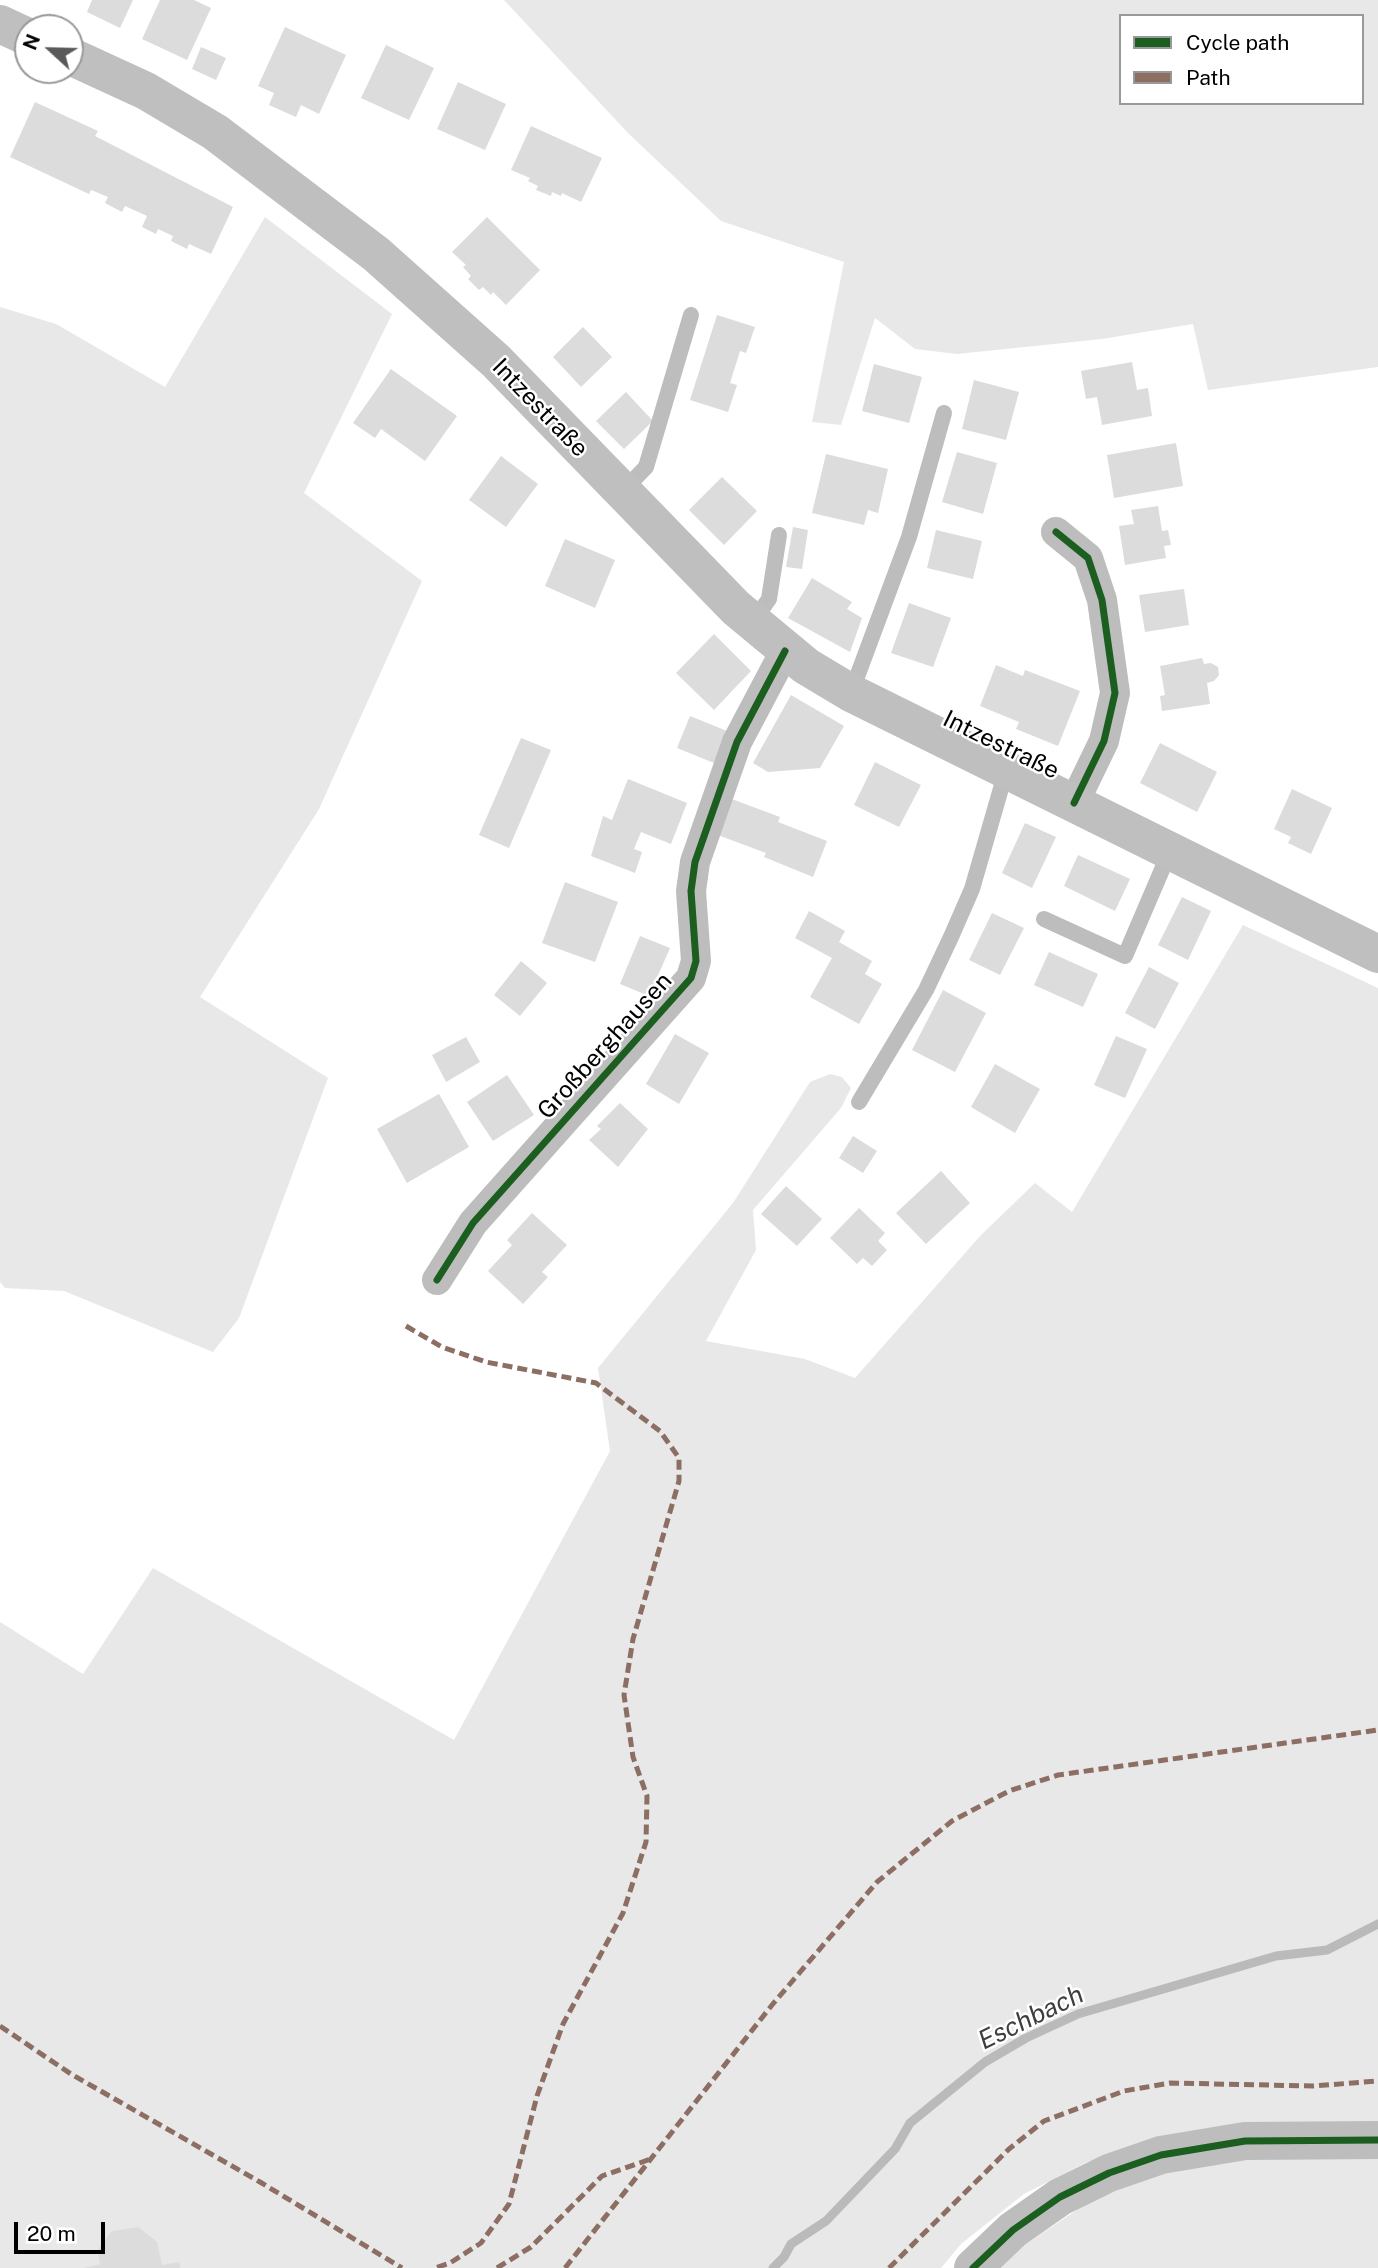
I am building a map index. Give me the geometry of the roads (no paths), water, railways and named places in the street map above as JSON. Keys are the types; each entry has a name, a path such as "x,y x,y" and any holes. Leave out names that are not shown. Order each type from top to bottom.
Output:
{"main road":[{"name":"Intzestraße","path":"84,62 146,91 215,132 376,254 496,361 752,623 785,651 851,693 1378,954"}],"street":[{"path":"1056,532 1088,558 1102,600 1115,694 1104,741 1074,803"},
{"name":"Großberghausen","path":"437,1280 473,1223 691,978 695,961 691,891 695,862 737,742 785,651"},
{"path":"973,2268 1013,2230 1060,2197 1109,2173 1161,2155 1245,2141 1378,2140"}],"lane":[{"path":"622,492 646,467 691,315"},
{"path":"851,693 909,537 944,413"},
{"path":"752,623 769,598 779,535"},
{"path":"859,1102 926,990 951,937 985,849 1007,769"},
{"path":"1044,919 1125,956 1170,851"}],"waterway":[{"name":"Eschbach","path":"773,2268 784,2257 791,2244 826,2221 895,2149 910,2123 985,2062 1026,2038 1078,2014 1276,1956 1327,1950 1378,1924"}]}
